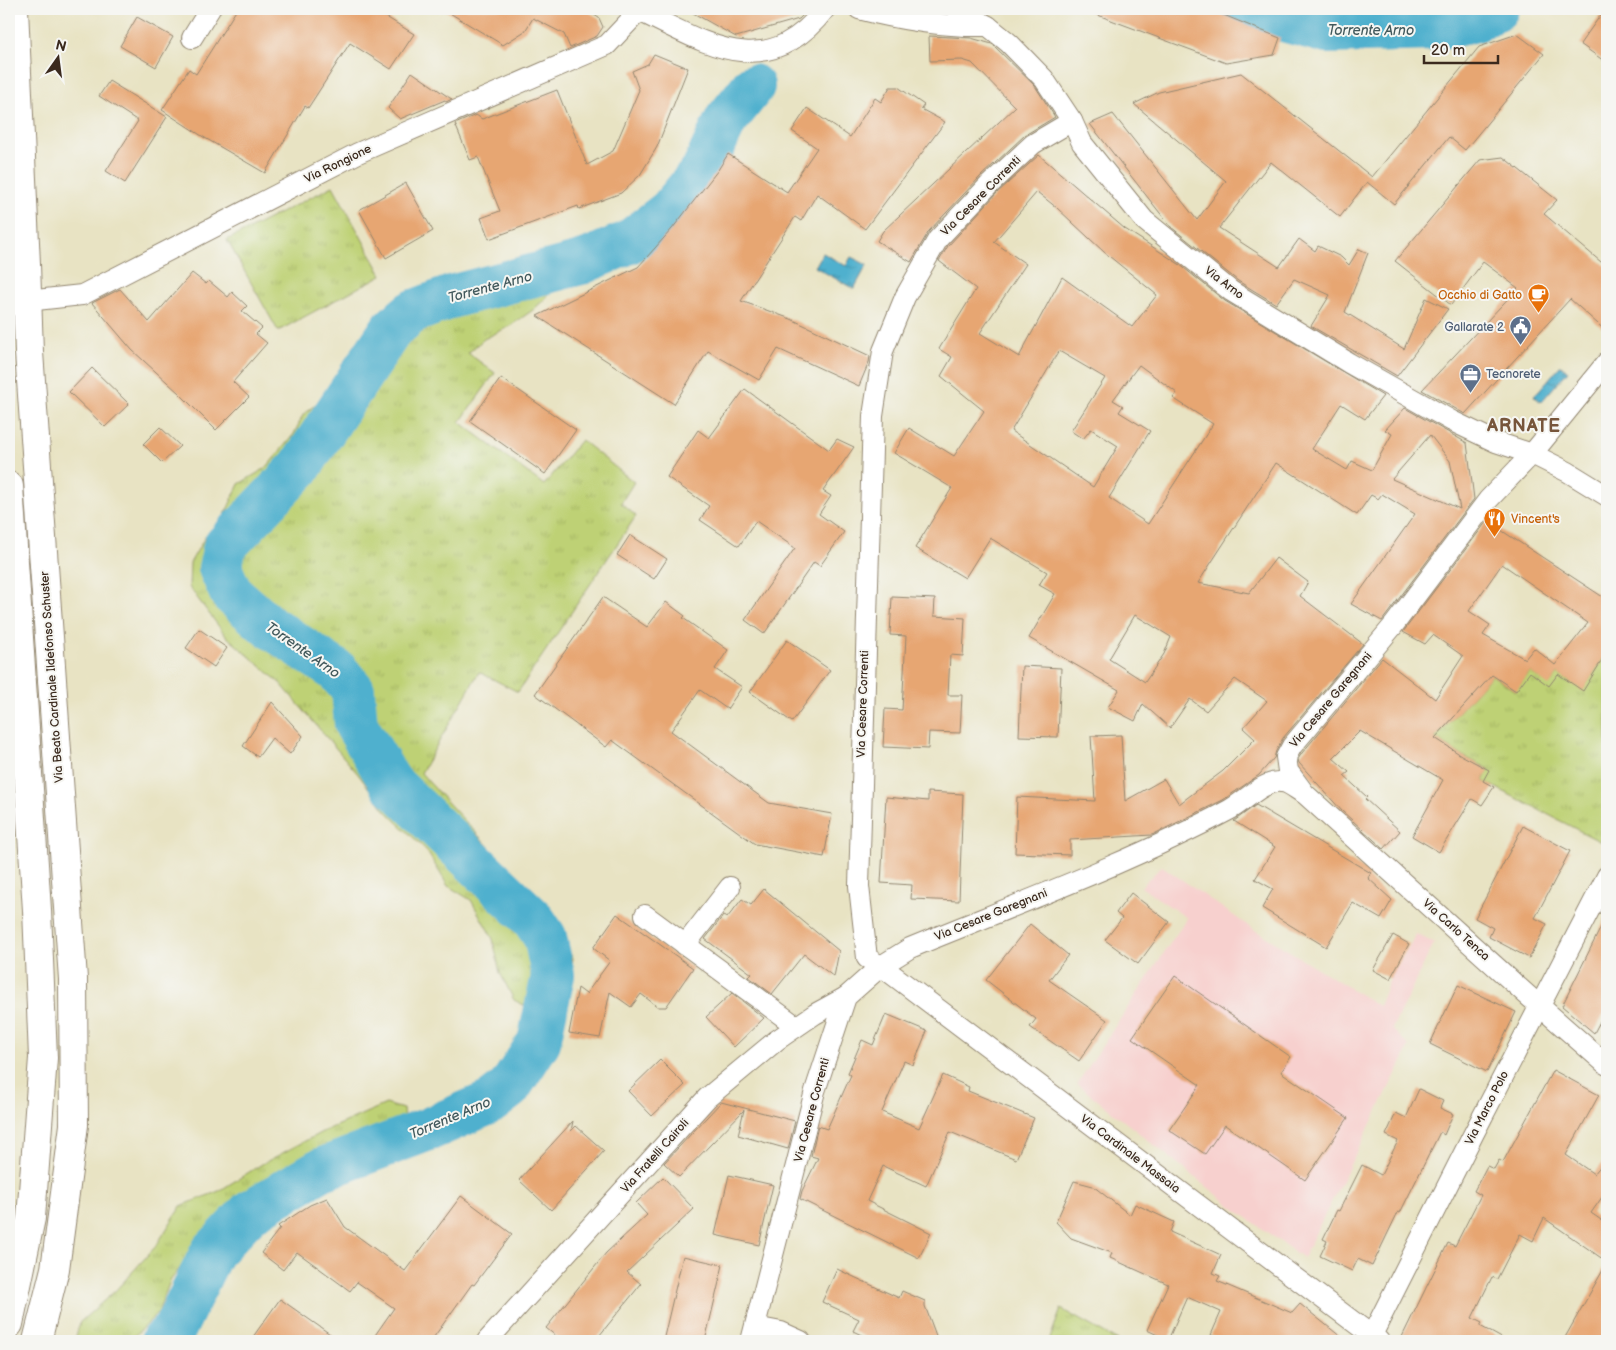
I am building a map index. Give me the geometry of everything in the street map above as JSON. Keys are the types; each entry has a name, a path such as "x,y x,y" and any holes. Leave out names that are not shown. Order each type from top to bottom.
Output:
{"street":[{"name":"Via Beato Cardinale Ildefonso Schuster","path":"14,9 30,362 73,979 74,1125 55,1269 37,1341"},
{"path":"192,38 210,9"},
{"path":"637,10 685,34 735,52 769,51 791,40 814,22 825,9"},
{"path":"859,9 898,19 958,27 988,26"},
{"name":"Via Arno","path":"957,9 988,26 1010,43 1044,79 1072,121 1082,143 1144,220 1231,291 1349,363 1452,421 1496,442 1532,454 1568,472 1600,492"},
{"name":"Via Rongione","path":"27,301 82,295 358,153 608,46 637,10"},
{"name":"Via Cesare Correnti","path":"881,966 868,958 858,886 873,416 883,351 905,297 938,239 1033,144 1072,121"},
{"name":"Via Cesare Garegnani","path":"1305,794 1288,771 1286,757 1292,746 1393,626 1488,500 1532,454 1607,362"},
{"path":"9,486 37,910 43,1058 31,1218 9,1324"},
{"name":"Via Cesare Garegnani","path":"881,966 910,948 1182,835 1240,804 1269,782 1283,782 1305,794"},
{"name":"Via Carlo Tenca","path":"1305,794 1539,1006 1607,1065"},
{"name":"Via Marco Polo","path":"1373,1339 1539,1006 1607,876"},
{"path":"686,945 730,887"},
{"path":"645,915 796,1026"},
{"path":"846,997 881,966"},
{"name":"Via Cardinale Massaia","path":"881,966 1373,1339"},
{"name":"Via Cesare Correnti","path":"801,1341 781,1332 753,1334 815,1091 846,997"},
{"name":"Via Fratelli Cairoli","path":"487,1341 707,1098 796,1026 846,997"}],"shaded area":[{"path":"1162,866 1250,927 1379,1006 1390,979 1416,934 1434,943 1392,1029 1409,1046 1303,1258 1239,1212 1077,1084 1187,918 1141,887"}],"green space":[{"path":"333,186 382,275 278,331 227,240"},
{"path":"550,255 547,297 533,310 510,326 484,339 468,353 495,373 460,422 544,485 581,440 634,482 621,503 636,516 518,692 479,672 421,773 511,872 539,908 573,958 566,1002 531,1009 514,1000 500,973 493,939 471,900 448,886 426,850 386,811 358,774 280,683 226,636 189,587 190,563 205,537 220,525 239,484 266,468 294,434 303,415 331,391 366,340 394,304 414,296 488,278 518,257"},
{"path":"1607,652 1607,845 1483,781 1489,769 1461,755 1435,738 1492,675 1515,691 1530,672 1549,685 1558,674 1583,690"},
{"path":"386,1104 403,1109 404,1122 380,1137 330,1148 303,1168 260,1191 218,1221 170,1281 158,1313 129,1341 75,1341 80,1322 116,1290 156,1246 181,1206 219,1191 262,1164 322,1132"},
{"path":"1061,1309 1118,1341 1049,1341"}],"water":[{"path":"823,253 846,266 851,257 867,265 854,289 815,267"},
{"path":"1561,365 1568,371 1541,402 1534,396"}],"building":[{"path":"237,9 373,9 414,34 391,69 350,43 308,108 305,106 265,173 162,110 189,69 196,74"},
{"path":"443,9 584,9 599,18 603,27 597,36 570,48 564,34 533,18 525,31 503,45"},
{"path":"686,9 809,9 799,19 736,37"},
{"path":"1087,9 1209,9 1280,38 1274,55 1226,63 1087,11"},
{"path":"1605,9 1607,9 1607,63 1580,44"},
{"path":"137,17 173,37 156,67 120,46"},
{"path":"1517,34 1544,54 1465,150 1449,137 1394,204 1367,182 1340,217 1271,162 1219,228 1279,267 1299,239 1315,251 1318,246 1341,257 1349,265 1359,249 1368,253 1345,312 1404,349 1426,298 1448,309 1397,376 1311,326 1330,295 1294,279 1276,304 1238,281 1171,227 1090,124 1113,114 1197,220 1226,181 1134,104 1159,92 1241,73 1372,177 1479,47"},
{"path":"929,36 971,38 992,44 1035,86 1055,117 1025,135 980,177 929,231 911,262 877,241 883,231 1015,107 972,63 962,60 930,61"},
{"path":"654,54 688,68 657,147 640,175 621,193 579,209 578,206 489,239 481,218 500,211 478,157 470,160 455,124 476,115 482,119 557,90 587,165 613,151 639,90 632,71 648,64"},
{"path":"412,72 452,99 446,102 445,100 400,119 388,108"},
{"path":"109,81 167,117 125,183 106,171 138,121 99,96"},
{"path":"890,87 898,87 924,105 921,109 945,122 865,229 817,194 801,221 795,217 741,301 791,319 870,356 859,386 778,349 759,380 708,351 674,404 537,316 638,267 672,229 718,170 728,154 787,192 817,148 792,131 807,108 850,137 875,98 881,102"},
{"path":"1039,155 1125,229 1179,264 1225,301 1383,396 1365,419 1341,404 1312,449 1347,470 1352,461 1372,470 1392,434 1385,430 1405,408 1467,443 1474,499 1382,621 1351,604 1415,514 1382,494 1378,499 1371,495 1357,515 1276,463 1198,583 1249,593 1276,558 1308,582 1300,596 1363,644 1283,738 1274,758 1259,775 1223,800 1152,835 1070,840 1070,855 1015,853 1017,797 1095,801 1091,736 1121,735 1125,801 1164,779 1179,804 1223,771 1255,739 1243,728 1267,701 1235,679 1206,711 1190,699 1170,728 1143,704 1135,721 1108,707 1119,690 1029,638 1055,594 1039,585 1047,572 990,538 965,578 915,548 952,488 894,453 909,428 954,456 984,411 941,376 952,357 939,349 976,289 939,261 948,246 997,193","holes":["1037,192 1104,252 1157,295 1132,327 1062,277 1019,357 980,333 1026,264 994,242","1059,351 1105,378 1071,431 1083,439 1091,429 1118,446 1093,487 1011,431","1139,365 1177,393 1173,398 1213,424 1148,524 1109,498 1150,431 1119,412 1123,406 1113,400","1430,435 1450,461 1460,509 1392,479","1135,615 1171,637 1164,654 1145,682 1109,659"]},
{"path":"1503,157 1557,200 1544,214 1607,267 1607,332 1570,299 1465,414 1422,390 1518,288 1483,262 1451,305 1395,261 1480,160"},
{"path":"406,183 433,231 386,258 359,210"},
{"path":"192,273 206,284 209,281 228,297 232,292 247,306 242,311 262,328 256,334 267,343 233,382 249,397 216,430 132,350 92,303 120,289 149,322"},
{"path":"92,368 129,404 105,427 69,392"},
{"path":"501,378 576,430 545,474 470,421"},
{"path":"745,389 829,450 837,439 854,447 823,491 831,496 819,514 844,532 820,566 814,562 764,634 745,620 795,548 756,521 739,546 700,520 709,506 667,477 698,430 709,438"},
{"path":"160,427 180,446 162,463 143,444"},
{"path":"1487,521 1607,598 1607,652 1583,691 1558,674 1549,686 1530,672 1516,691 1492,675 1435,738 1489,770 1483,781 1494,787 1482,805 1472,799 1439,852 1412,836 1443,780 1360,731 1333,758 1349,772 1344,776 1367,797 1365,799 1400,831 1384,849 1342,811 1299,763 1298,759 1382,658 1435,699 1463,656 1433,635 1425,644 1403,632","holes":["1502,564 1588,623 1555,665 1534,648 1525,659 1483,635 1490,625 1469,611"]},
{"path":"630,535 667,559 654,579 617,555"},
{"path":"603,597 647,627 666,602 685,616 683,618 728,650 715,669 742,687 727,709 700,690 671,731 769,803 832,814 824,857 755,844 612,740 606,747 535,694"},
{"path":"892,597 935,599 934,616 965,618 963,656 950,655 948,695 962,695 960,733 929,732 928,749 883,747 885,709 902,710 906,636 890,635"},
{"path":"199,629 227,648 214,667 186,648"},
{"path":"787,640 830,670 792,722 750,692"},
{"path":"1022,666 1061,668 1058,737 1019,736"},
{"path":"272,702 303,736 290,754 272,738 258,757 243,746"},
{"path":"928,792 963,794 959,901 911,899 912,885 881,883 886,797 928,801"},
{"path":"1256,805 1371,873 1368,878 1392,900 1381,919 1353,903 1326,947 1262,908 1273,889 1255,879 1275,847 1234,821"},
{"path":"1523,826 1570,851 1535,918 1547,924 1529,958 1489,937 1493,928 1475,918"},
{"path":"764,889 839,951 834,977 804,954 772,994 749,977 752,974 705,939 723,916 727,918 742,899 751,905"},
{"path":"1131,893 1169,922 1138,964 1105,940 1122,918 1116,913"},
{"path":"617,914 693,968 666,1007 658,1007 641,994 631,1007 610,992 600,1038 569,1033 578,988 586,994 610,961 593,948"},
{"path":"1607,915 1607,1008 1594,1033 1562,1006"},
{"path":"1030,924 1068,955 1049,980 1107,1020 1079,1061 1030,1027 1036,1019 986,980"},
{"path":"1393,935 1409,944 1390,979 1373,970"},
{"path":"1175,976 1291,1057 1281,1072 1348,1118 1305,1180 1225,1125 1205,1154 1169,1130 1200,1085 1132,1038"},
{"path":"1458,985 1516,1012 1487,1072 1430,1044"},
{"path":"732,993 764,1018 734,1047 706,1017"},
{"path":"886,1014 927,1031 913,1065 904,1061 882,1112 919,1128 943,1075 969,1087 968,1091 1034,1118 1016,1159 950,1132 926,1186 883,1166 867,1201 931,1233 919,1258 800,1199 818,1158 811,1156 818,1126 827,1129 851,1075 848,1073 862,1040 873,1045"},
{"path":"660,1060 685,1085 652,1116 628,1091"},
{"path":"1553,1070 1599,1095 1566,1155 1594,1174 1607,1158 1607,1190 1591,1213 1607,1224 1607,1262 1544,1218 1533,1241 1520,1234 1497,1279 1492,1277 1472,1318 1482,1323 1480,1326 1507,1341 1400,1341 1448,1243 1455,1246 1481,1195 1474,1191 1487,1166 1494,1169 1499,1160 1503,1162"},
{"path":"1419,1089 1443,1101 1440,1108 1453,1114 1444,1135 1440,1132 1372,1266 1358,1259 1352,1271 1320,1256 1327,1241 1323,1239 1362,1165 1381,1175 1398,1141 1386,1135 1396,1113 1406,1118"},
{"path":"721,1102 795,1121 788,1149 738,1135 744,1110 679,1177 664,1163"},
{"path":"573,1121 571,1131 576,1126 604,1151 551,1210 519,1180"},
{"path":"729,1175 773,1185 759,1245 715,1235"},
{"path":"663,1177 694,1209 627,1272 641,1284 595,1341 562,1341 546,1328 606,1253 647,1215 636,1203"},
{"path":"1074,1181 1093,1186 1130,1215 1135,1204 1174,1222 1170,1232 1221,1255 1213,1273 1220,1276 1217,1281 1292,1313 1300,1304 1346,1341 1227,1341 1211,1335 1221,1312 1187,1297 1168,1340 1147,1330 1168,1284 1110,1258 1112,1253 1071,1238 1056,1222"},
{"path":"461,1196 512,1234 474,1285 472,1284 431,1341 371,1341 394,1308 357,1282 350,1291 297,1252 283,1270 261,1253 280,1228 278,1226 310,1205 327,1198 345,1227 405,1271"},
{"path":"683,1256 723,1265 705,1341 663,1341"},
{"path":"1607,1263 1607,1329 1601,1341 1563,1341"},
{"path":"837,1269 899,1298 902,1291 925,1301 925,1306 938,1341 874,1341 853,1331 859,1319 822,1302"},
{"path":"280,1299 340,1341 250,1341"}],"waterway":[{"name":"Torrente Arno","path":"1243,9 1327,32 1437,29 1476,20 1497,9"},
{"name":"Torrente Arno","path":"162,1341 174,1330 212,1252 251,1211 320,1170 429,1129 491,1102 509,1088 539,1042 553,975 545,937 533,919 391,783 356,725 353,690 337,671 266,624 231,593 220,568 225,546 300,467 391,330 412,312 454,296 581,263 629,242 670,210 702,171 726,120 753,86"}],"place":[{"name":"Occhio di Gatto","path":"1538,314"},
{"name":"Gallarate 2","path":"1520,346"},
{"name":"Tecnorete","path":"1470,393"},
{"name":"Vincent's","path":"1495,538"}],"district":[{"name":"ARNATE","path":"1524,426"}]}
